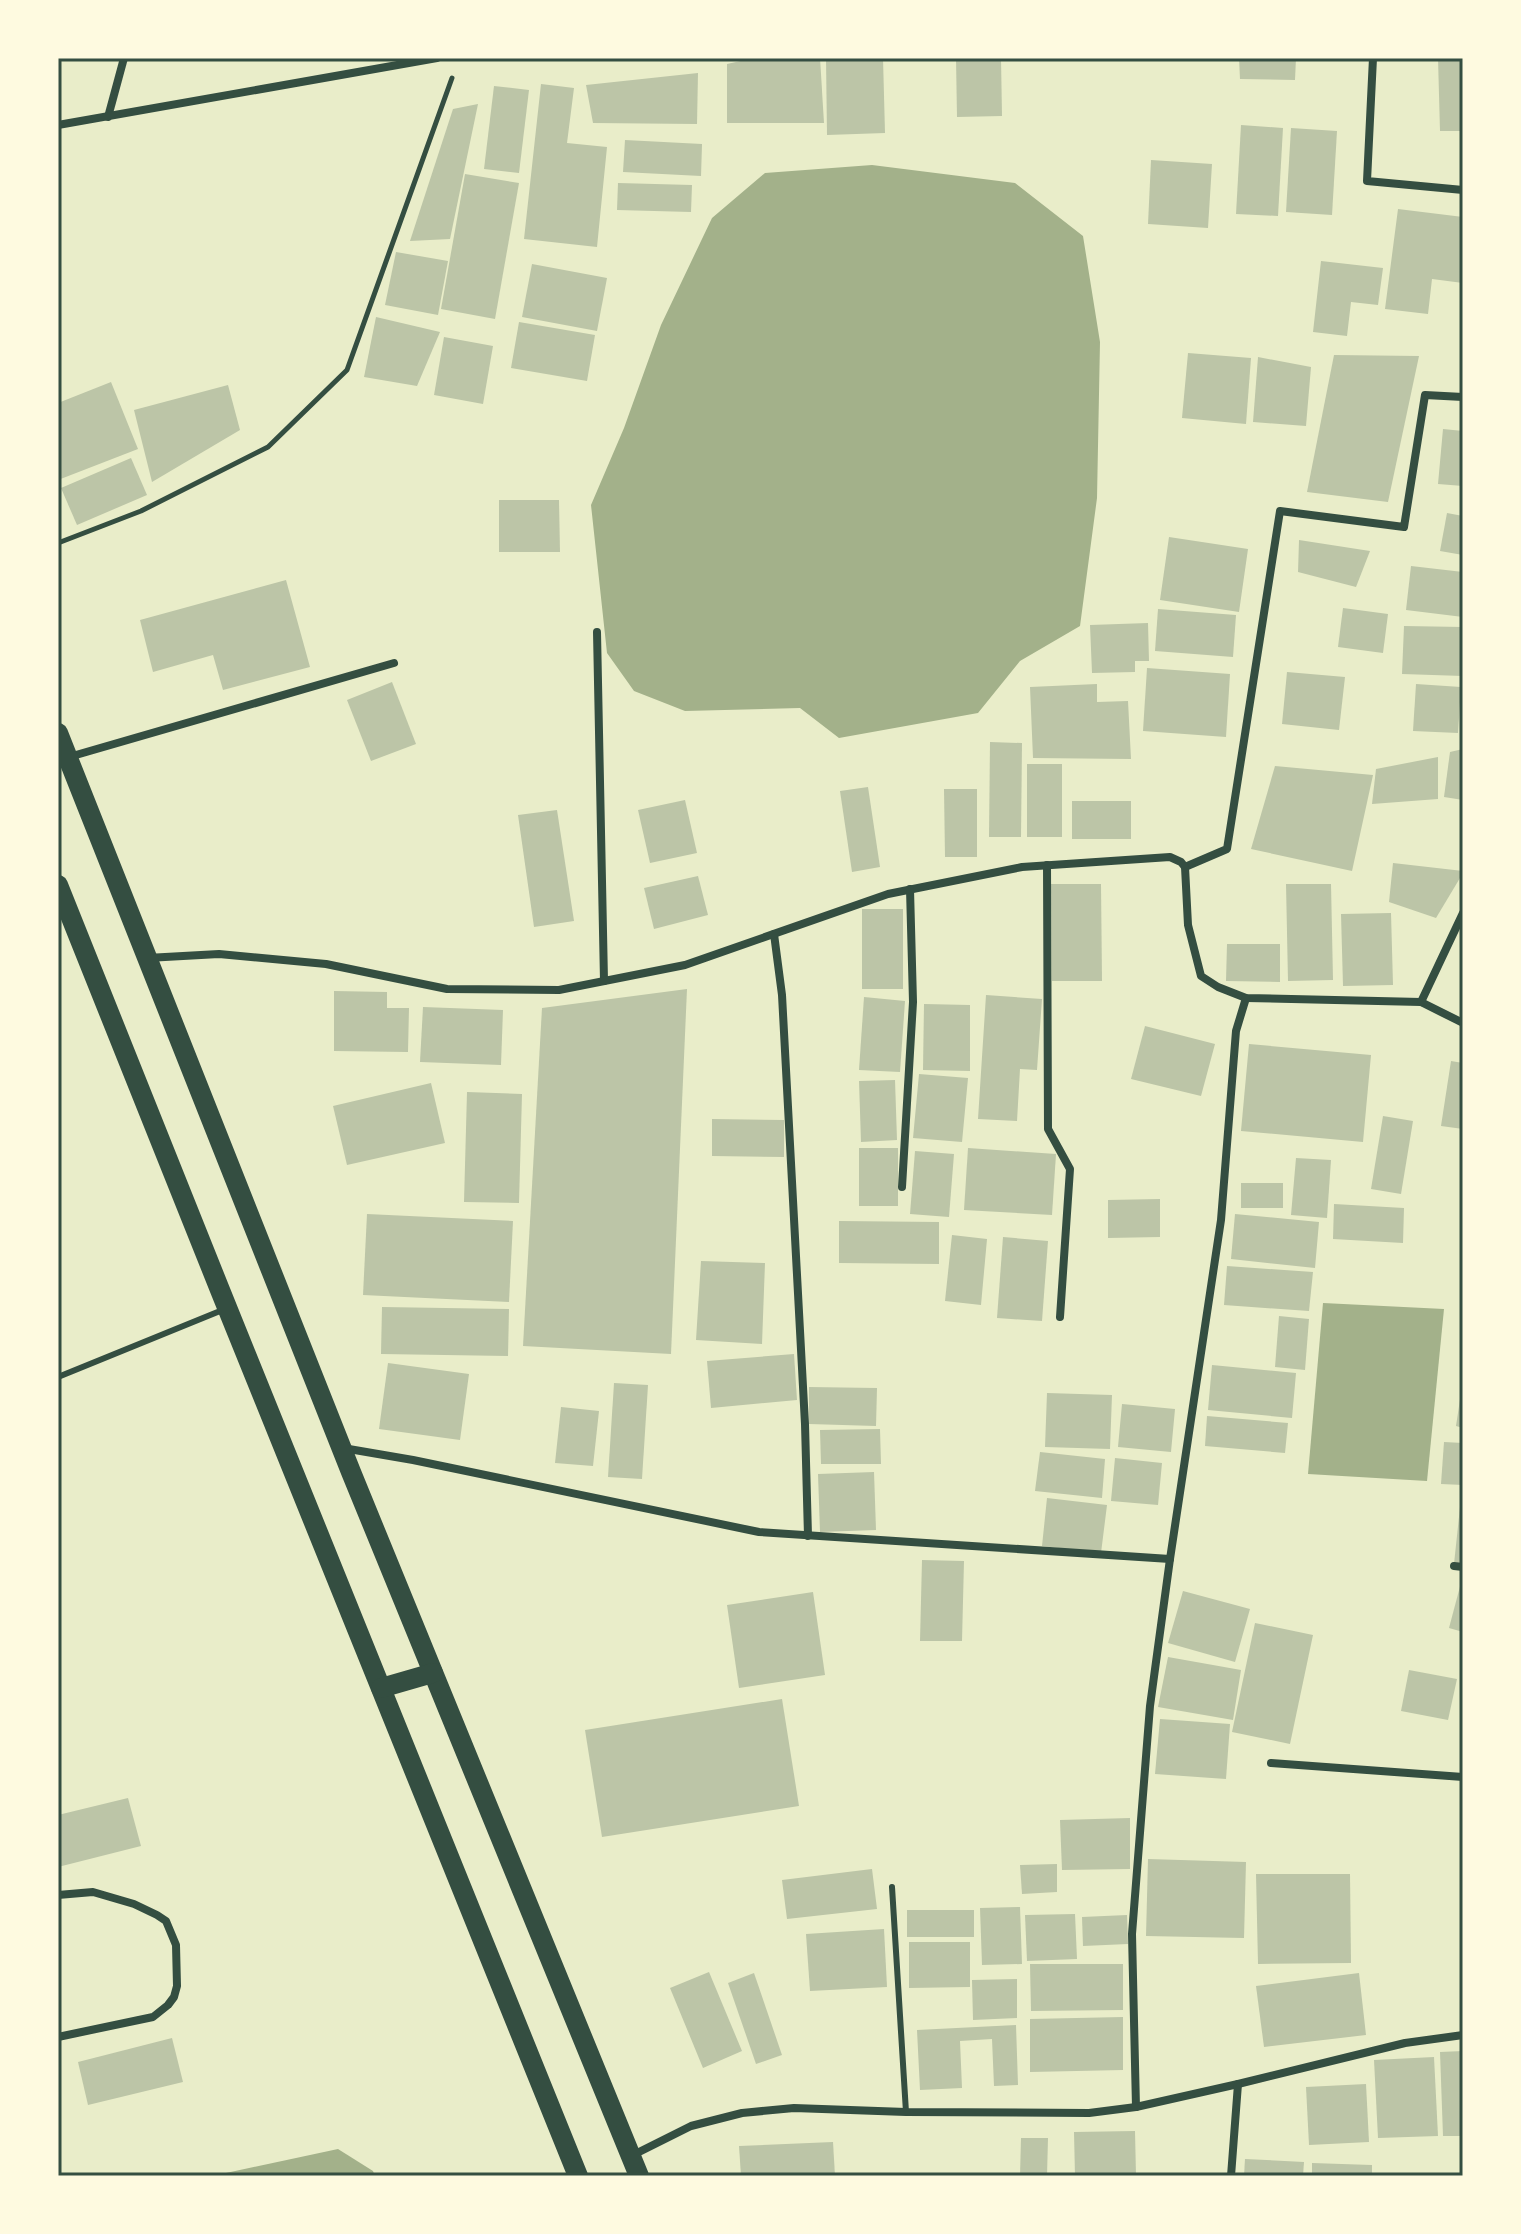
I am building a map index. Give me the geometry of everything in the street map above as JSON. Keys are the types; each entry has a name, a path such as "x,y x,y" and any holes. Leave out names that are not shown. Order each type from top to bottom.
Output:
{"main road":[{"path":"58,733 342,1448 639,2176"},
{"path":"58,885 578,2176"},
{"path":"381,1688 433,1673"}],"street":[{"path":"108,117 124,58"},
{"path":"58,125 437,58"},
{"path":"1373,58 1367,181 1463,190"},
{"path":"1185,867 1227,849 1280,511 1404,527 1425,395 1463,397"},
{"path":"597,632 604,981"},
{"path":"68,757 394,663"},
{"path":"146,958 219,954 326,964 447,989 559,990 685,965 910,889 1022,867 1170,857 1185,867 1188,925 1201,976 1218,987 1246,998 1421,1002 1463,1023"},
{"path":"1047,865 1048,1129 1070,1169 1060,1317"},
{"path":"902,1187 913,1002 910,889"},
{"path":"1421,1002 1463,913"},
{"path":"774,934 782,995 808,1536"},
{"path":"1136,2107 1132,1934 1150,1706 1221,1220 1236,1031 1246,998"},
{"path":"342,1448 429,1463 759,1532 1170,1559"},
{"path":"1271,1763 1463,1777"},
{"path":"58,1895 93,1892 134,1904 166,1921 176,1945 177,1986 168,2005 153,2017 58,2037"},
{"path":"631,2156 691,2126 742,2113 794,2108 1089,2113 1136,2107 1405,2043 1463,2035"},
{"path":"1231,2176 1238,2084"}],"lane":[{"path":"58,1377 227,1309"},
{"path":"892,1887 906,2112"}],"path":[{"path":"58,543 141,511 268,447 347,370 453,73"}],"shaded area":[{"path":"872,165 1015,183 1083,236 1100,342 1097,498 1080,626 1020,661 978,713 839,738 800,708 685,711 634,691 607,653 591,505 624,428 661,325 712,218 765,173"},
{"path":"1323,1303 1444,1309 1427,1481 1308,1474"},
{"path":"338,2149 373,2171 375,2176 212,2176"}],"building":[{"path":"754,58 820,58 824,123 727,123 727,64"},
{"path":"826,58 883,58 885,133 827,135"},
{"path":"956,58 1001,58 1002,116 957,117"},
{"path":"1239,58 1296,58 1295,80 1240,79"},
{"path":"1438,58 1463,58 1463,131 1440,131"},
{"path":"698,73 697,124 593,123 586,85"},
{"path":"541,84 574,88 567,143 607,147 597,247 524,239"},
{"path":"494,86 529,90 519,173 484,169"},
{"path":"478,104 450,239 410,241 453,109"},
{"path":"1241,125 1283,128 1278,216 1236,214"},
{"path":"1291,128 1337,131 1332,215 1286,212"},
{"path":"625,140 702,144 701,176 623,172"},
{"path":"1151,160 1212,164 1208,228 1148,224"},
{"path":"465,174 519,183 495,319 441,309"},
{"path":"618,183 692,185 691,212 617,210"},
{"path":"1398,209 1463,217 1463,283 1432,279 1428,314 1385,309"},
{"path":"396,252 448,261 438,315 385,305"},
{"path":"1321,261 1383,268 1378,305 1351,302 1347,336 1313,332"},
{"path":"532,264 607,278 597,331 522,317"},
{"path":"376,317 440,332 417,386 364,377"},
{"path":"519,322 595,335 587,381 511,368"},
{"path":"444,337 493,346 483,404 434,395"},
{"path":"1188,353 1251,358 1246,424 1182,418"},
{"path":"1334,355 1419,356 1388,502 1307,492"},
{"path":"1258,357 1311,367 1306,426 1253,422"},
{"path":"111,382 138,449 58,480 58,403"},
{"path":"228,385 240,430 152,482 134,410"},
{"path":"1443,429 1463,431 1463,486 1438,484"},
{"path":"131,458 147,495 77,525 61,488"},
{"path":"499,500 559,500 560,552 499,552"},
{"path":"1447,513 1463,516 1463,555 1440,551"},
{"path":"1169,537 1248,549 1239,612 1160,600"},
{"path":"1299,540 1370,551 1356,587 1298,572"},
{"path":"1411,566 1463,572 1463,617 1406,610"},
{"path":"286,580 310,667 223,690 213,655 153,672 140,620"},
{"path":"1343,608 1388,614 1383,653 1338,647"},
{"path":"1158,609 1236,615 1233,657 1155,651"},
{"path":"1148,623 1149,661 1135,661 1135,672 1092,673 1090,625"},
{"path":"1404,626 1463,627 1463,676 1402,674"},
{"path":"1147,668 1230,674 1226,737 1143,731"},
{"path":"1287,672 1345,677 1339,730 1282,724"},
{"path":"392,682 416,744 371,761 347,700"},
{"path":"1097,684 1097,702 1128,701 1131,759 1033,758 1030,687"},
{"path":"1416,684 1461,687 1458,733 1413,731"},
{"path":"990,742 1022,743 1021,837 989,837"},
{"path":"1463,749 1463,800 1444,797 1450,752"},
{"path":"1438,757 1438,799 1372,804 1376,769"},
{"path":"1027,764 1062,764 1062,837 1027,837"},
{"path":"1275,766 1373,775 1352,871 1251,849"},
{"path":"868,787 880,867 852,872 840,791"},
{"path":"944,789 977,789 977,857 945,857"},
{"path":"685,800 697,853 650,863 638,810"},
{"path":"1072,801 1131,801 1131,839 1072,839"},
{"path":"557,810 574,921 534,927 518,815"},
{"path":"1393,863 1463,873 1436,918 1389,902"},
{"path":"698,876 708,915 654,929 644,888"},
{"path":"1051,884 1101,884 1102,981 1052,981"},
{"path":"1286,884 1331,884 1333,980 1288,981"},
{"path":"862,909 903,909 903,989 862,989"},
{"path":"1391,913 1393,985 1343,986 1341,914"},
{"path":"1227,944 1280,944 1280,982 1226,981"},
{"path":"687,989 671,1354 523,1346 542,1008"},
{"path":"334,991 387,992 387,1008 409,1008 408,1052 334,1051"},
{"path":"986,995 1042,999 1037,1070 1020,1069 1017,1121 978,1119"},
{"path":"864,997 905,1001 900,1072 859,1070"},
{"path":"924,1004 970,1005 970,1071 923,1070"},
{"path":"423,1007 503,1010 501,1065 420,1062"},
{"path":"1145,1026 1215,1044 1201,1096 1131,1079"},
{"path":"1249,1044 1371,1055 1363,1142 1241,1131"},
{"path":"1451,1061 1463,1063 1463,1129 1441,1126"},
{"path":"919,1074 968,1078 962,1142 913,1138"},
{"path":"895,1080 897,1140 861,1142 859,1081"},
{"path":"431,1083 445,1143 347,1165 333,1106"},
{"path":"467,1092 522,1094 519,1203 464,1202"},
{"path":"1383,1116 1413,1121 1401,1194 1371,1189"},
{"path":"712,1119 784,1120 784,1157 712,1156"},
{"path":"859,1148 898,1148 898,1206 859,1206"},
{"path":"968,1148 1056,1154 1052,1215 964,1210"},
{"path":"915,1151 954,1154 949,1217 910,1214"},
{"path":"1296,1158 1331,1160 1327,1218 1291,1215"},
{"path":"1241,1183 1283,1183 1283,1208 1241,1208"},
{"path":"1160,1199 1160,1237 1108,1238 1108,1200"},
{"path":"1334,1204 1404,1208 1403,1243 1333,1239"},
{"path":"367,1214 513,1221 509,1302 363,1295"},
{"path":"1235,1214 1319,1222 1315,1268 1231,1259"},
{"path":"839,1221 939,1222 939,1264 839,1263"},
{"path":"952,1235 987,1239 981,1305 945,1301"},
{"path":"1003,1237 1048,1241 1042,1321 997,1318"},
{"path":"701,1261 765,1263 762,1344 696,1340"},
{"path":"1227,1266 1313,1272 1309,1311 1224,1305"},
{"path":"382,1307 509,1309 508,1356 381,1354"},
{"path":"1279,1316 1309,1319 1305,1370 1275,1367"},
{"path":"794,1354 797,1400 711,1408 707,1361"},
{"path":"388,1363 469,1374 460,1440 379,1429"},
{"path":"1212,1365 1296,1373 1292,1418 1208,1410"},
{"path":"614,1383 648,1385 642,1479 608,1477"},
{"path":"809,1387 877,1388 876,1426 809,1424"},
{"path":"1047,1393 1112,1395 1110,1449 1045,1447"},
{"path":"1463,1393 1463,1428 1456,1426"},
{"path":"1122,1404 1175,1409 1171,1452 1118,1447"},
{"path":"561,1407 599,1411 593,1466 555,1463"},
{"path":"1207,1416 1288,1423 1285,1453 1205,1446"},
{"path":"880,1429 881,1464 821,1464 820,1430"},
{"path":"1444,1442 1463,1443 1463,1485 1441,1484"},
{"path":"1040,1452 1105,1459 1102,1498 1035,1491"},
{"path":"1115,1458 1162,1463 1158,1505 1111,1501"},
{"path":"874,1472 876,1530 820,1532 818,1474"},
{"path":"1047,1498 1107,1505 1101,1553 1042,1546"},
{"path":"1463,1498 1463,1565 1454,1564"},
{"path":"922,1560 964,1561 962,1641 920,1641"},
{"path":"1463,1579 1463,1632 1449,1628"},
{"path":"1183,1591 1250,1609 1235,1662 1168,1643"},
{"path":"813,1592 825,1675 739,1688 727,1605"},
{"path":"1255,1623 1313,1635 1290,1744 1232,1732"},
{"path":"1168,1657 1241,1670 1233,1720 1158,1707"},
{"path":"1409,1670 1457,1679 1448,1720 1401,1711"},
{"path":"782,1699 799,1806 602,1837 585,1730"},
{"path":"1160,1719 1230,1724 1226,1779 1155,1774"},
{"path":"128,1798 141,1846 58,1867 58,1815"},
{"path":"1130,1818 1130,1869 1062,1870 1060,1820"},
{"path":"1148,1859 1246,1862 1244,1938 1146,1936"},
{"path":"1057,1864 1057,1892 1022,1894 1020,1865"},
{"path":"872,1869 877,1909 787,1919 782,1880"},
{"path":"1256,1874 1350,1874 1351,1963 1258,1964"},
{"path":"1020,1907 1022,1964 982,1965 980,1908"},
{"path":"907,1910 974,1910 974,1937 907,1937"},
{"path":"1075,1914 1077,1959 1027,1961 1025,1915"},
{"path":"1127,1915 1128,1944 1083,1946 1082,1917"},
{"path":"884,1929 887,1987 810,1991 806,1934"},
{"path":"909,1942 970,1942 970,1987 909,1988"},
{"path":"1030,1964 1123,1964 1123,2010 1031,2011"},
{"path":"709,1972 742,2051 703,2068 670,1988"},
{"path":"754,1973 782,2055 756,2064 728,1983"},
{"path":"1359,1973 1366,2035 1264,2047 1256,1986"},
{"path":"1017,1979 1017,2018 973,2020 972,1980"},
{"path":"1123,2017 1123,2070 1030,2072 1030,2019"},
{"path":"1016,2025 1018,2085 994,2086 992,2039 960,2041 962,2088 920,2090 917,2030"},
{"path":"172,2038 183,2082 88,2105 78,2062"},
{"path":"1463,2051 1463,2136 1443,2136 1440,2052"},
{"path":"1434,2057 1438,2136 1378,2138 1374,2060"},
{"path":"1366,2084 1369,2142 1309,2145 1306,2087"},
{"path":"1135,2131 1136,2176 1075,2176 1074,2132"},
{"path":"1021,2138 1048,2138 1047,2176 1020,2176"},
{"path":"833,2142 835,2176 741,2176 739,2146"},
{"path":"1245,2159 1304,2162 1303,2176 1244,2176"},
{"path":"1312,2163 1372,2165 1372,2176 1312,2176"}]}
